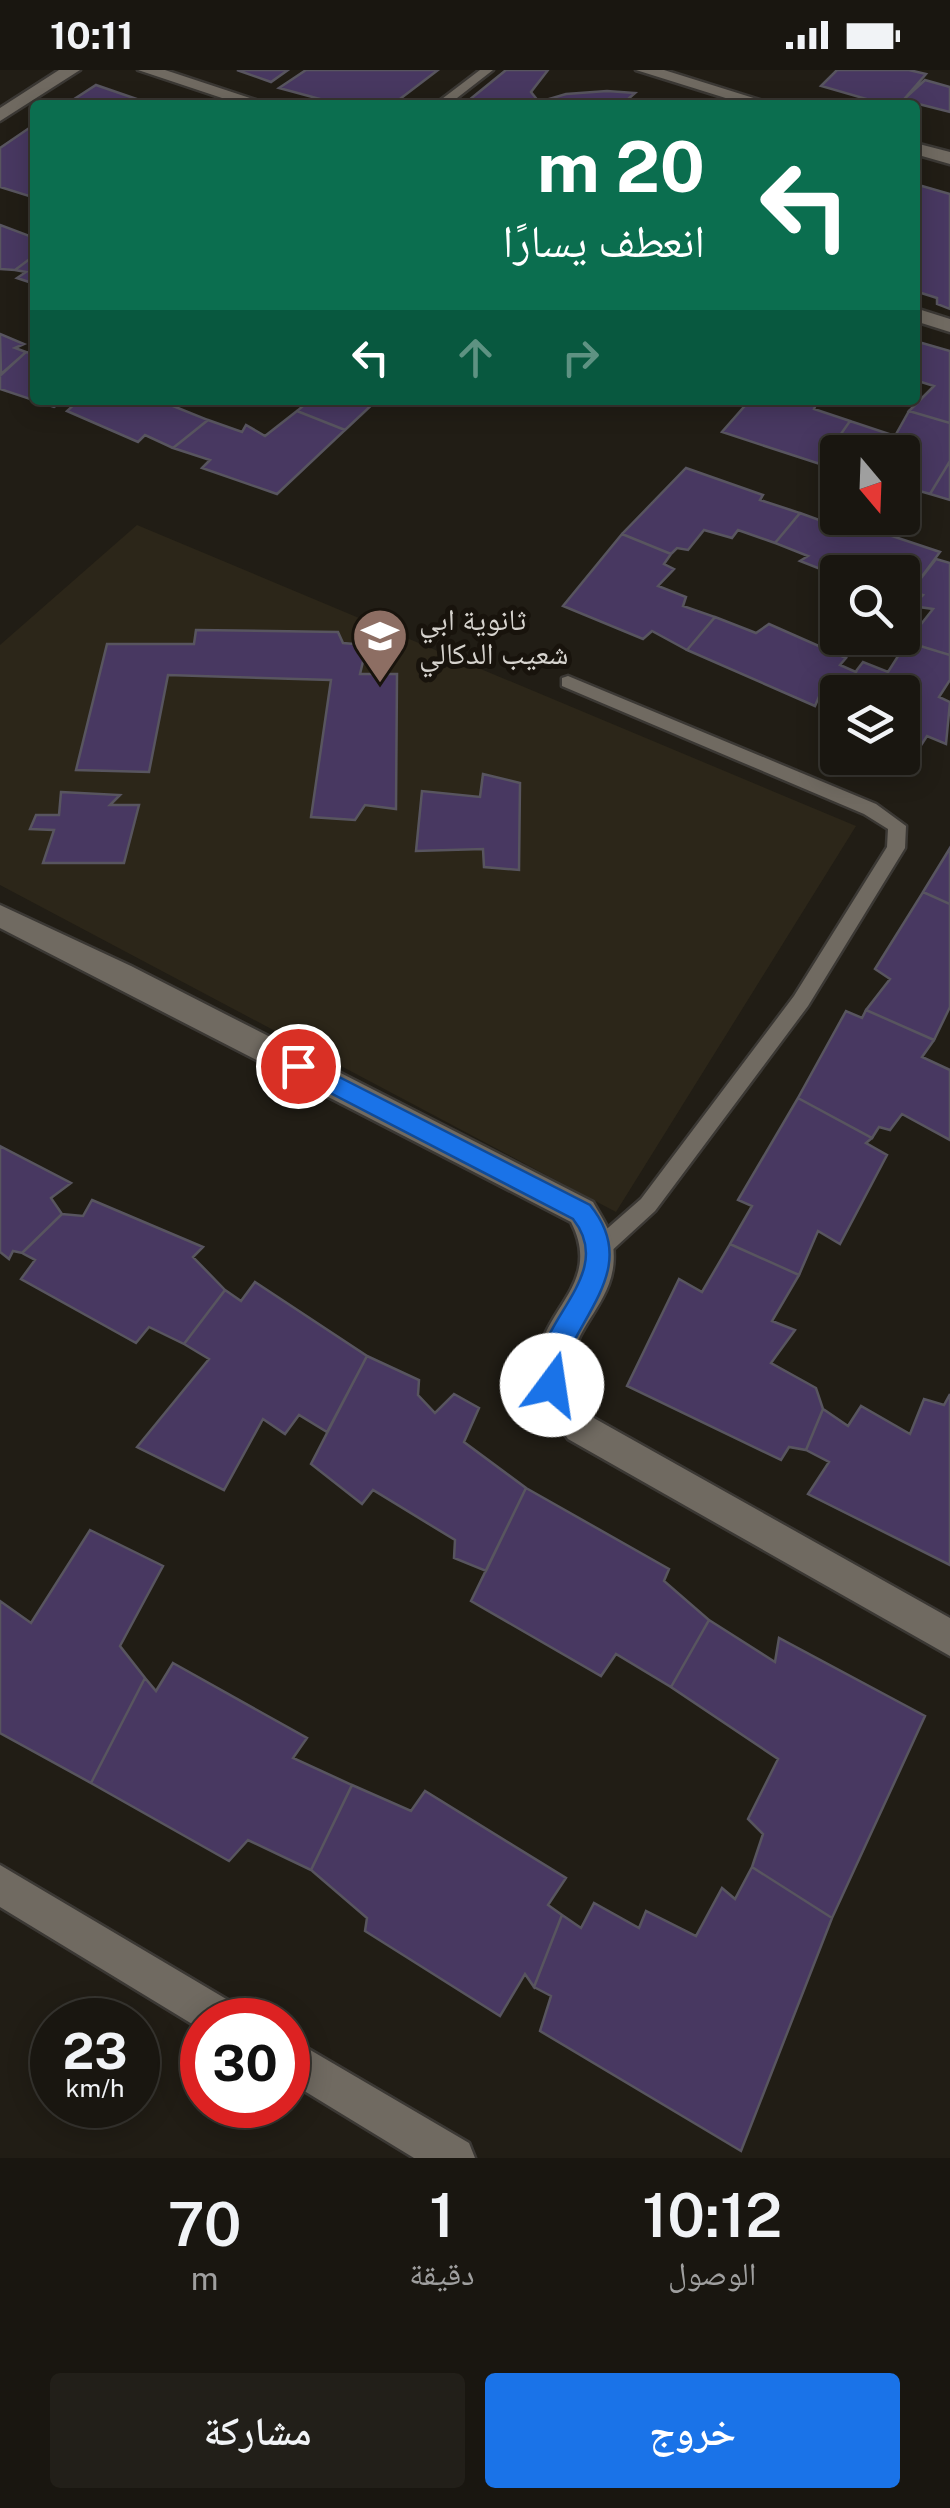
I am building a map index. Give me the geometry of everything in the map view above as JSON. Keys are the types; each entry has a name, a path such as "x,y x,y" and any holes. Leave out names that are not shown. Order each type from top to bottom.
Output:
{"street":[{"path":"0,116 71,70"},
{"path":"147,70 246,100"},
{"path":"645,70 750,100"},
{"path":"920,149 950,158"},
{"path":"920,316 950,326"},
{"path":"0,916 121,974 582,1212 596,1230 599,1268 552,1360 552,1385 560,1405 580,1428 950,1638"},
{"path":"0,1886 187,1998"},
{"path":"310,2071 454,2158"}],"lane":[{"path":"447,100 487,70"},
{"path":"568,682 870,809 897,826 896,848 801,1001 648,1206 600,1248"}],"shaded area":[{"path":"137,525 856,826 616,1212 0,885 0,645"}],"building":[{"path":"237,70 288,70 271,82"},
{"path":"306,70 438,70 399,100 323,100 279,88"},
{"path":"506,70 548,70 531,92 537,100 469,100"},
{"path":"837,70 909,70 926,74 903,100 870,100 821,86"},
{"path":"925,80 950,87 950,112 920,104 920,100 903,100"},
{"path":"96,85 140,100 73,100"},
{"path":"635,93 627,100 546,100 566,94"},
{"path":"30,127 30,196 0,187 0,148"},
{"path":"920,185 950,194 950,309 937,304 937,298 920,293"},
{"path":"0,225 30,236 30,259 15,270 0,269"},
{"path":"30,259 30,282 17,278 26,272 15,270"},
{"path":"0,334 24,344 15,348 26,352 1,375"},
{"path":"920,342 950,351 950,423 909,411 920,405 934,386 920,382"},
{"path":"26,352 30,353 30,399 0,389 0,375"},
{"path":"74,405 174,405 208,420 173,448 145,435 138,442 67,411"},
{"path":"304,405 372,405 345,430 297,411"},
{"path":"746,405 816,405 814,409 850,421 840,435 820,435 820,464 722,432"},
{"path":"297,411 345,430 277,494 202,468 210,460 173,448 208,420 242,432 246,425 265,436"},
{"path":"909,411 950,423 950,461 930,494 920,491 920,435 896,435"},
{"path":"850,421 892,435 840,435"},
{"path":"950,461 950,500 930,494"},
{"path":"686,468 763,495 760,500 800,513 775,543 738,530 732,538 704,530 688,550 677,548 671,554 622,534"},
{"path":"800,513 820,520 820,535 889,535 940,552 920,579 920,555 820,555 820,569 800,561 808,556 775,543"},
{"path":"622,534 671,554 664,564 674,569 658,586 686,597 683,606 715,617 687,650 652,631 643,639 563,606"},
{"path":"936,559 950,563 950,655 920,646 920,626 933,609 920,607 920,579"},
{"path":"715,617 756,633 769,624 820,647 820,655 846,658 840,665 856,672 820,675 820,694 815,706 687,650"},
{"path":"196,630 338,632 343,643 367,645 360,674 397,674 396,809 365,805 355,820 311,817 331,680 168,675 149,772 76,770 107,644 194,644"},
{"path":"920,646 950,655 950,680 939,697 950,702 946,744 927,736 920,747 920,675 853,675 863,662 888,672 899,655 920,655"},
{"path":"483,774 520,783 519,870 484,867 483,849 416,851 422,791 480,797"},
{"path":"61,792 120,795 110,805 139,805 124,863 43,863 54,830 30,829 36,815 59,815"},
{"path":"950,848 950,904 923,892"},
{"path":"923,892 950,904 950,1007 934,1040 866,1010 890,979 875,969"},
{"path":"866,1010 934,1040 922,1057 950,1070 950,1140 902,1114 890,1130 879,1127 872,1138 798,1098 846,1011 862,1018"},
{"path":"798,1098 872,1138 866,1143 887,1155 840,1244 818,1231 799,1275 730,1244 752,1206 738,1200"},
{"path":"0,1146 71,1183 51,1198 62,1214 22,1253 13,1251 9,1259 0,1252"},
{"path":"92,1200 203,1247 193,1257 225,1290 184,1344 149,1327 136,1343 21,1279 35,1260 22,1253 62,1214 83,1216"},
{"path":"730,1244 799,1275 772,1321 795,1330 771,1363 816,1388 823,1409 806,1450 789,1447 781,1460 627,1386 679,1279 702,1292"},
{"path":"255,1282 367,1356 327,1432 299,1415 285,1434 263,1419 224,1490 137,1447 209,1359 184,1344 225,1290 241,1301"},
{"path":"367,1356 419,1380 418,1395 435,1413 454,1394 479,1408 464,1442 526,1488 486,1571 454,1558 455,1540 373,1490 362,1504 311,1464"},
{"path":"950,1394 950,1565 808,1494 829,1462 806,1450 823,1409 848,1426 861,1406 910,1434 924,1399 944,1405"},
{"path":"526,1488 669,1569 664,1581 709,1620 671,1687 616,1654 601,1676 471,1601"},
{"path":"90,1530 163,1566 120,1646 145,1678 91,1783 0,1733 0,1601 31,1623"},
{"path":"709,1620 775,1662 779,1638 925,1716 832,1918 752,1867 763,1834 748,1819 778,1759 671,1687"},
{"path":"173,1663 307,1738 293,1758 352,1785 311,1870 248,1840 229,1861 91,1783 145,1678 156,1691"},
{"path":"352,1785 411,1811 425,1791 566,1878 548,1905 562,1915 534,1987 525,1974 500,2016 365,1931 367,1918 311,1870"},
{"path":"752,1867 832,1918 741,2151 540,2031 551,1996 534,1987 562,1915 581,1928 594,1903 639,1928 646,1911 696,1936 722,1888 735,1899"}],"place":[{"name":"ثانوية ابي شعيب الدكالي","path":"380,685"}],"route":[{"path":"298,1066 582,1212 596,1230 599,1268 552,1360 552,1385"}]}
